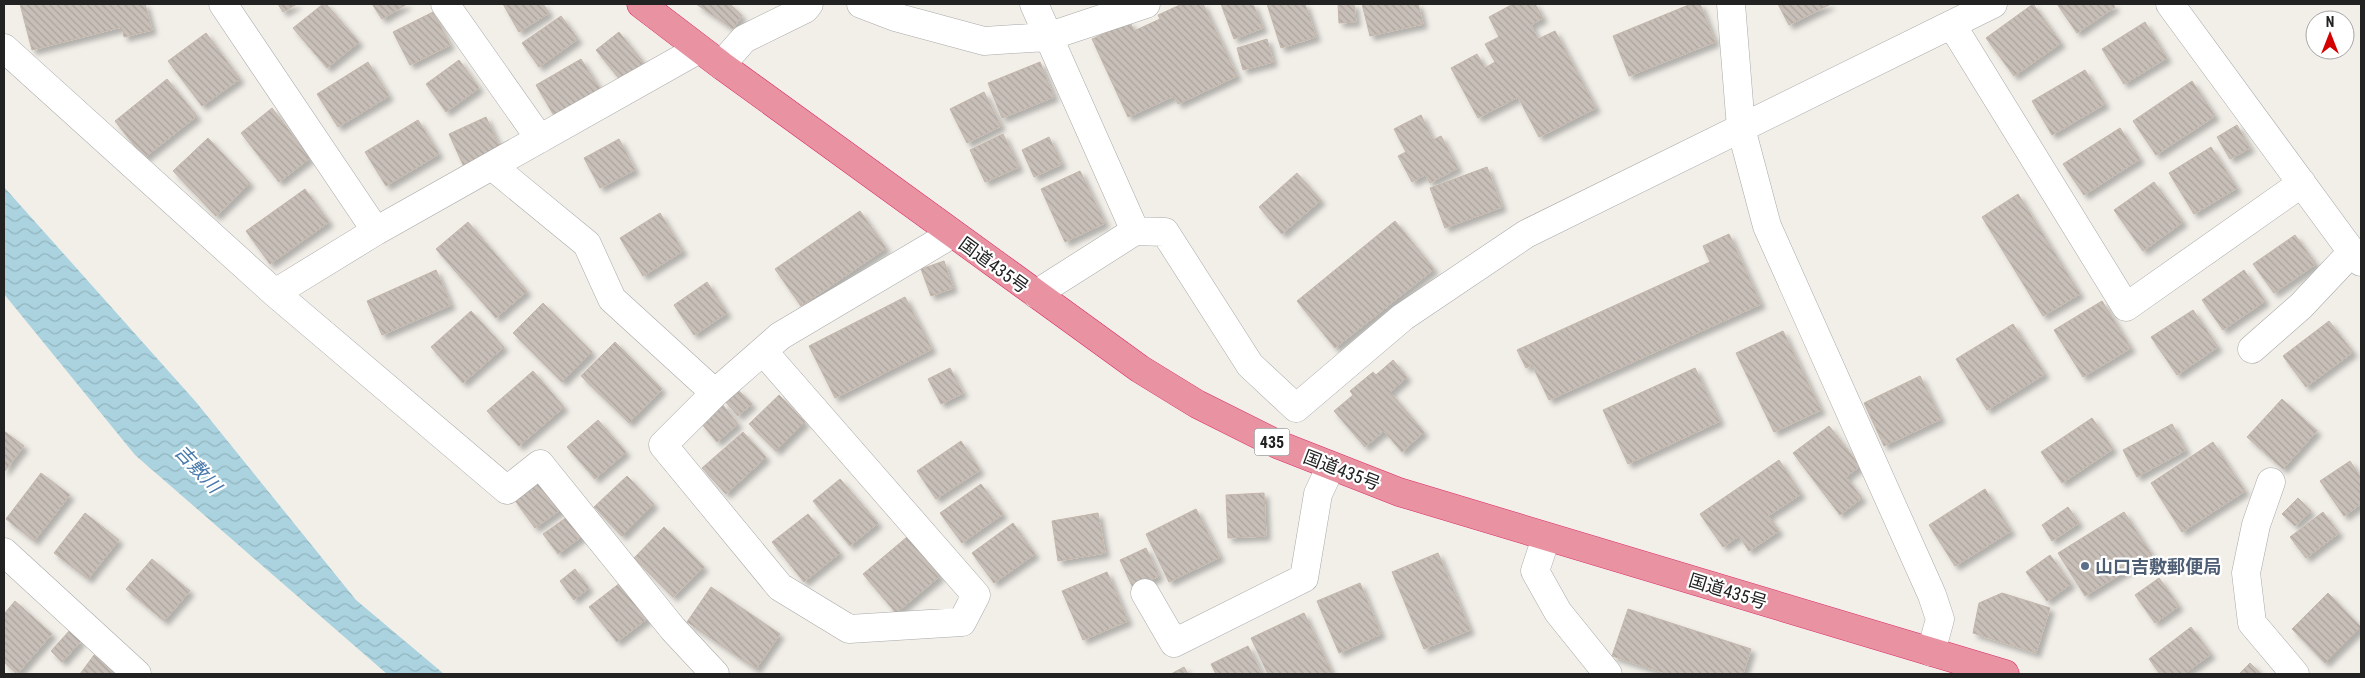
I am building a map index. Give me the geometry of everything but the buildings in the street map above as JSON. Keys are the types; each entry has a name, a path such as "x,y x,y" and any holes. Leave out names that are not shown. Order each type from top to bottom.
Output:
{"highway":[{"name":"国道435号","path":"641,4 952,234 1140,369 1198,404 1279,445 1399,492 1546,538 2005,674"}],"street":[{"path":"223,4 376,231"},
{"path":"445,4 540,139"},
{"path":"721,65 744,40 805,9 809,4"},
{"path":"861,4 896,17 984,41 1047,37 1146,4"},
{"path":"1034,4 1047,37 1135,231"},
{"path":"1731,4 1742,128 1767,226 1932,595 1940,619 1931,652"},
{"path":"1036,294 1135,231 1165,232 1250,365 1296,408 1403,317 1526,234 1993,4"},
{"path":"2170,4 2357,257 2252,349"},
{"path":"1952,25 2126,307 2302,182"},
{"path":"4,48 276,293 507,490 540,464 673,629 715,674"},
{"path":"276,293 376,231 699,48"},
{"path":"492,166 587,244 612,299 715,392"},
{"path":"763,350 976,595 962,622 849,629 780,587 663,445 715,392 763,350 780,336 952,234"},
{"path":"1145,593 1174,643 1304,578 1318,494 1331,466"},
{"path":"2271,482 2256,525 2246,573 2252,623 2295,674"},
{"path":"1546,538 1535,571 1558,612 1608,674"},
{"path":"4,552 138,674"}],"water":[{"name":"吉敷川","path":"4,187 196,402 356,600 444,674 387,674 135,455 4,294"}],"place":[{"name":"山口吉敷郵便局","path":"2085,566"}]}
